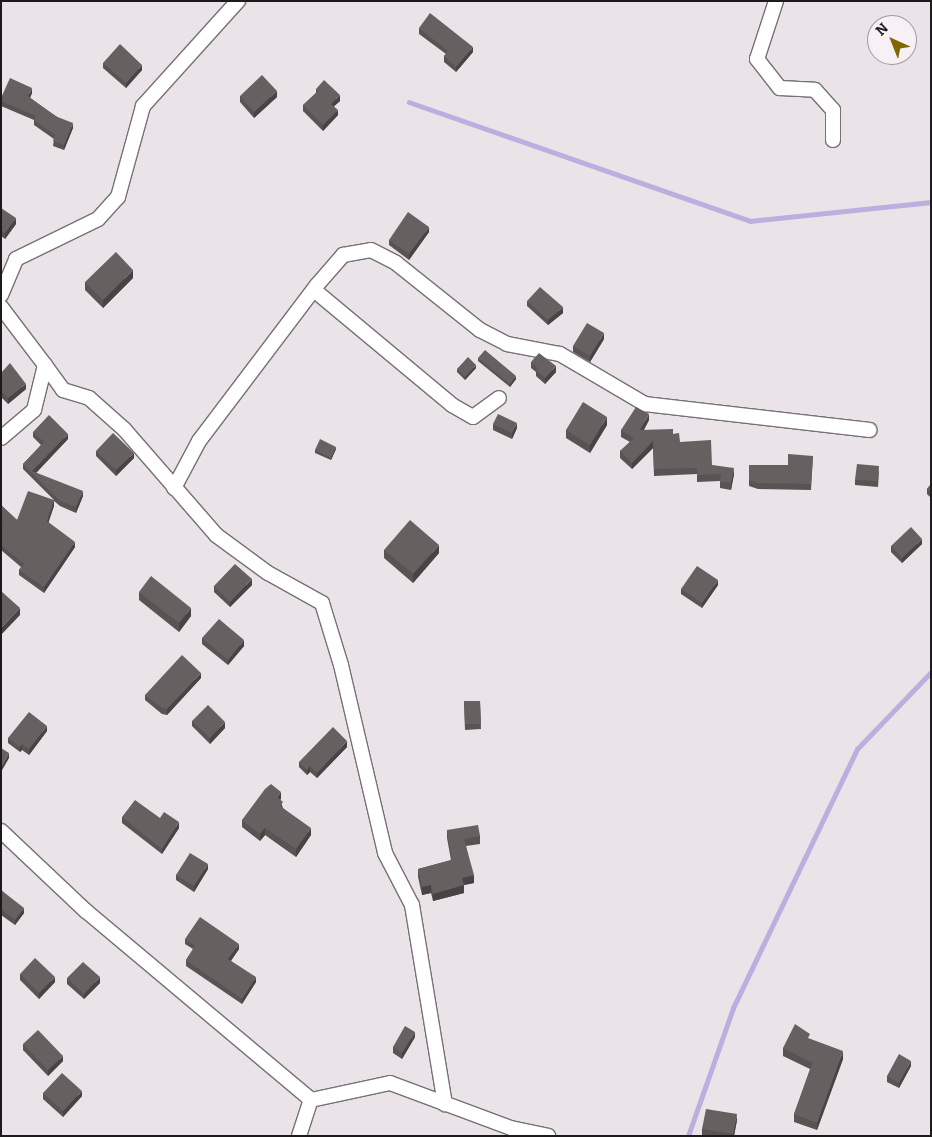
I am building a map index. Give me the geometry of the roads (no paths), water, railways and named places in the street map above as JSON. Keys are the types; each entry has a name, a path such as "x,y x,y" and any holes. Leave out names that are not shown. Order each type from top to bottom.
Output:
{"street":[{"path":"1,295 16,259 98,219 118,197 143,106 238,1"},
{"path":"776,1 757,60 780,88 815,90 833,110 833,140"},
{"path":"174,488 199,441 314,290 343,255 371,250 396,263 480,330 507,344 560,354 645,404 869,430"},
{"path":"314,290 452,405 473,417 499,398"},
{"path":"1,307 63,390 89,398 124,429 216,535 268,573 322,603 341,665 385,854 412,905 445,1104"},
{"path":"1,438 34,410 45,365"},
{"path":"1,831 86,911 311,1100"},
{"path":"311,1100 390,1083 511,1128 548,1136"},
{"path":"299,1136 311,1100"}],"waterway":[{"path":"409,102 750,221 931,202"},
{"path":"688,1136 733,1008 857,749 931,672"}]}
